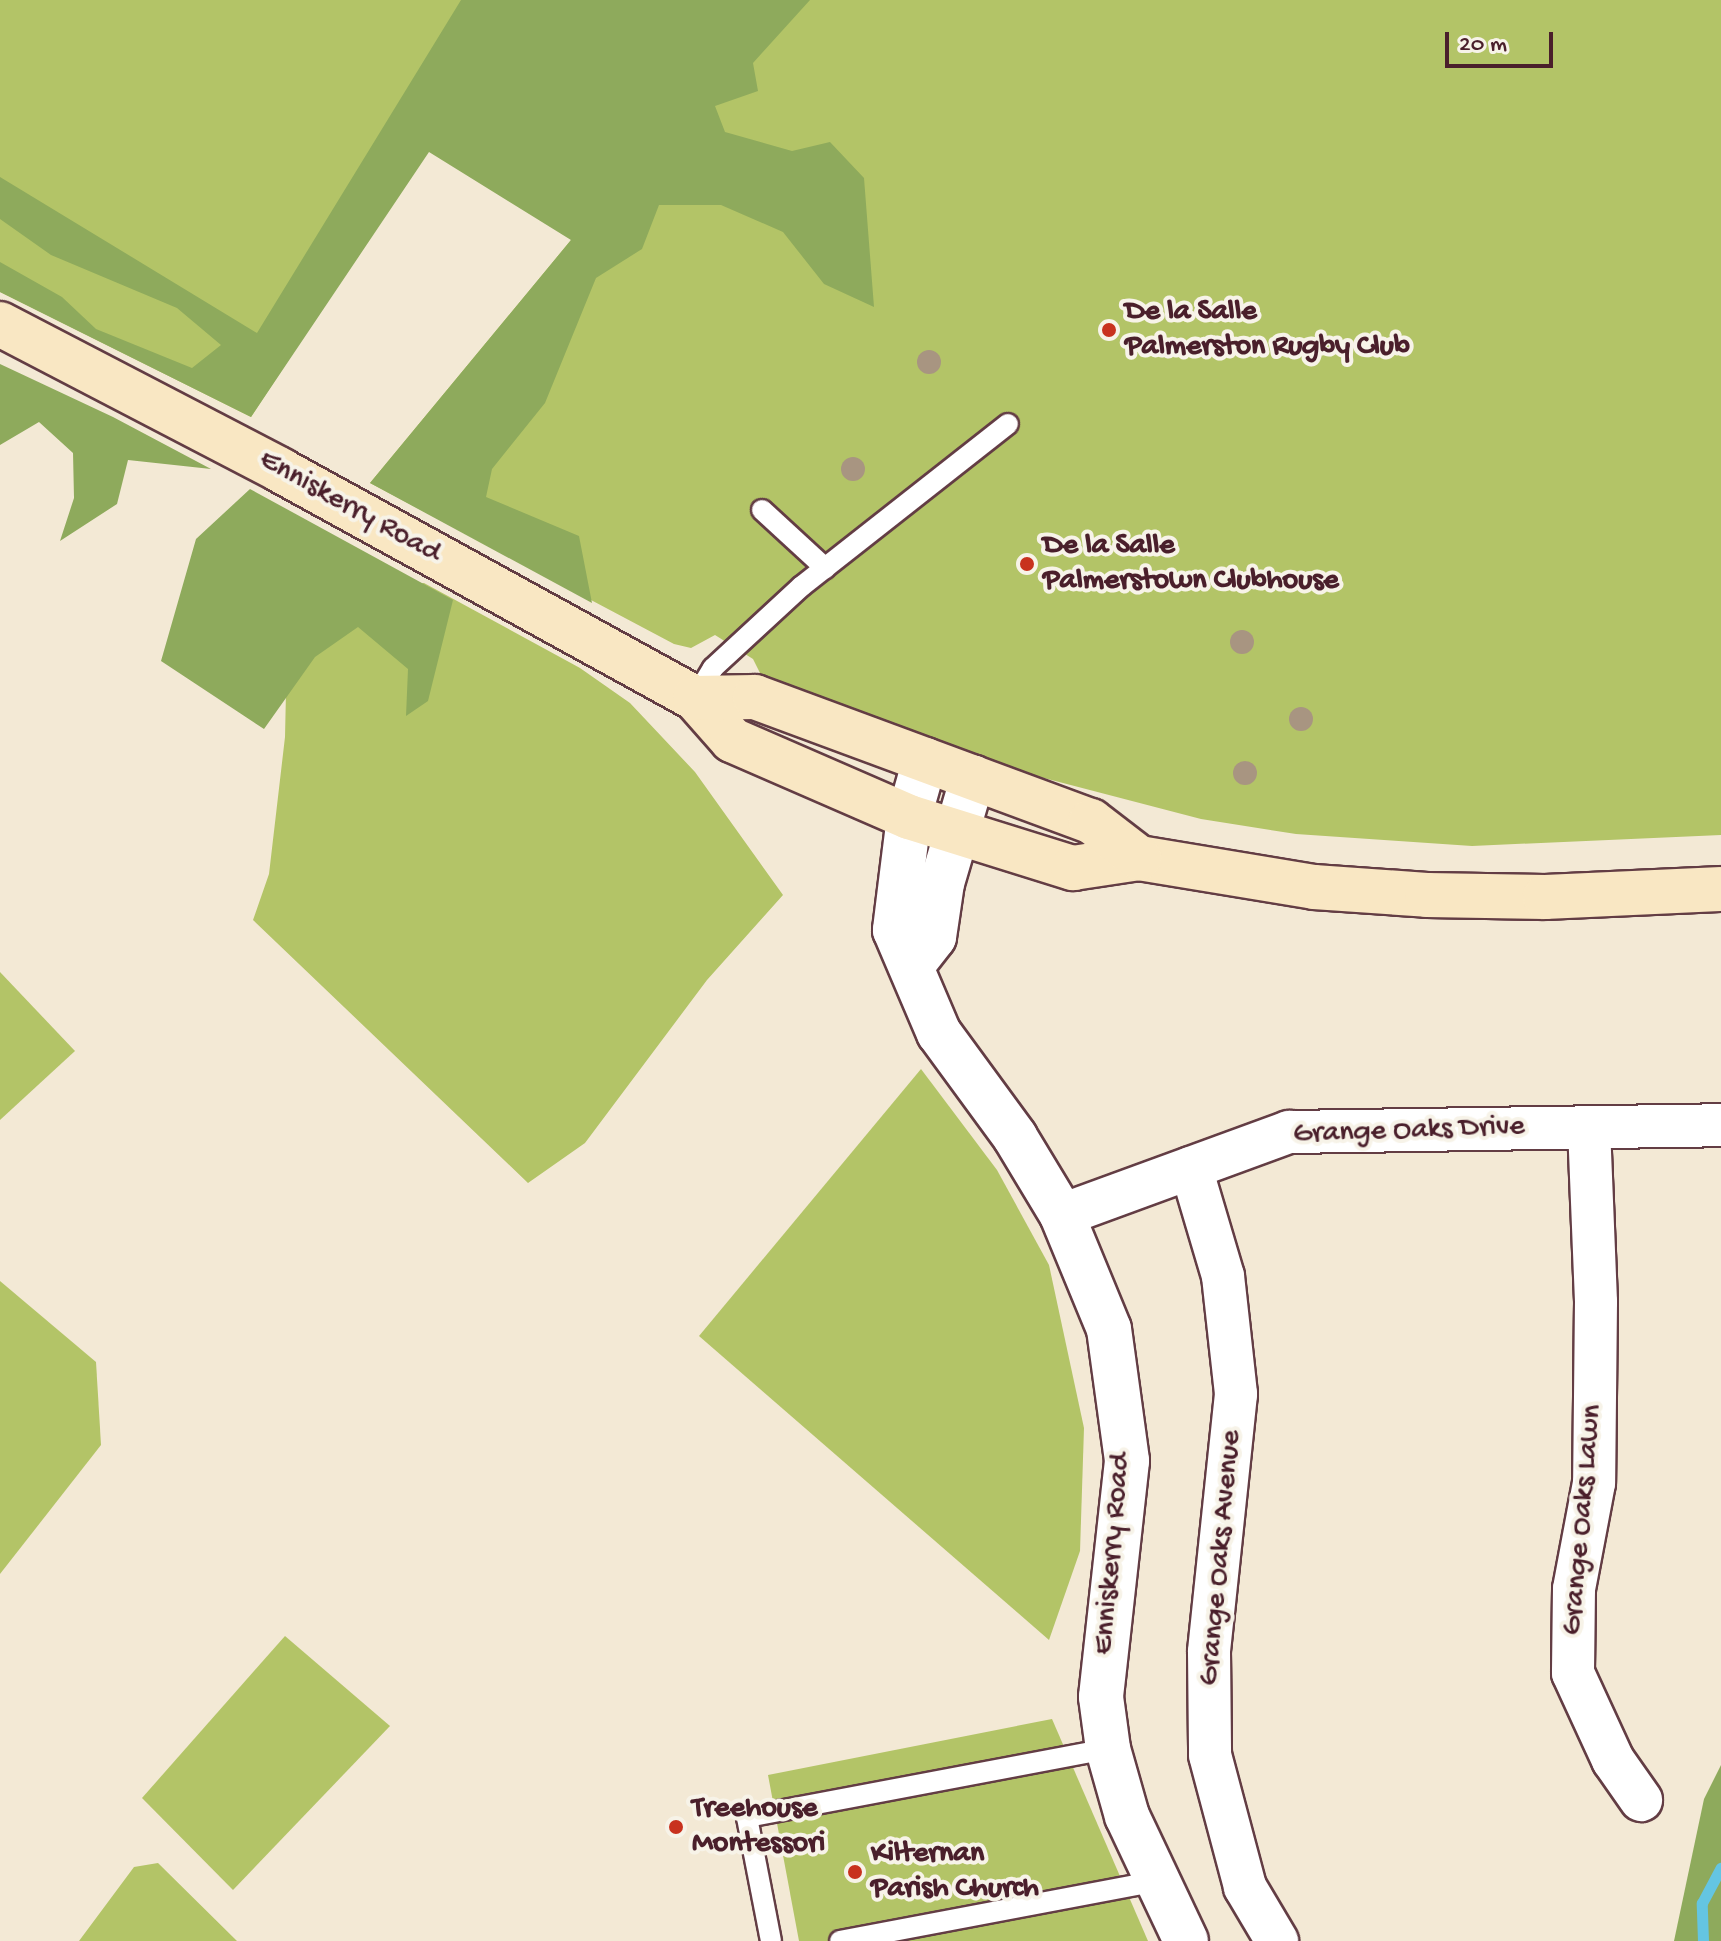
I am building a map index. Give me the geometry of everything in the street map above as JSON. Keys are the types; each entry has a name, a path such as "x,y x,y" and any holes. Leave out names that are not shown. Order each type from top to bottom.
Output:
{"main road":[{"name":"Enniskerry Road","path":"0,324 280,470 695,698 732,740 909,817 1073,868 1139,858"},
{"name":"Enniskerry Road","path":"695,698 755,697 925,760"},
{"path":"925,760 1091,821 1139,858 1314,887 1427,895 1545,897 1721,889"}],"street":[{"name":"Enniskerry Road","path":"925,760 909,817 895,930 913,964 939,1033 1015,1137 1062,1215 1109,1329 1127,1461 1101,1697 1108,1749 1127,1816 1186,1941"},
{"path":"913,964 934,937 956,832 973,777"},
{"name":"Grange Oaks Drive","path":"1062,1215 1289,1132 1721,1125"},
{"name":"Grange Oaks Lawn","path":"1589,1127 1596,1302 1594,1483 1574,1589 1573,1673 1613,1760 1641,1800"},
{"name":"Grange Oaks Avenue","path":"1191,1168 1223,1276 1236,1394 1209,1652 1210,1755 1245,1887 1277,1941"}],"lane":[{"path":"695,698 713,668 825,568 1008,424"},
{"path":"762,510 825,568"},
{"path":"771,1941 747,1817 1108,1749"},
{"path":"840,1941 1157,1881"}],"green space":[{"path":"0,0 525,0 251,417 0,292"},
{"path":"461,0 810,0 753,63 758,91 715,106 725,132 792,151 830,142 864,178 874,307 824,284 783,232 721,205 659,205 642,249 596,278 545,403 492,469 486,497 579,536 592,603 370,483 571,240 429,152 251,417 0,292 0,262 62,297 96,329 192,368 221,345 177,308 51,255 0,219 0,177 257,333"},
{"name":"De la Salle Palmerston Rugby Club","path":"761,0 1721,0 1721,835 1472,846 1296,834 1201,819 1040,777 764,681 753,659 715,635 691,648 674,644 370,483 739,37"},
{"path":"0,364 113,417 211,469 128,460 117,504 60,541 74,498 73,453 39,422 0,445"},
{"path":"250,489 453,600 428,701 406,716 408,669 358,627 315,657 264,729 161,661 196,539"},
{"path":"424,583 580,668 630,703 695,772 783,895 707,980 585,1143 528,1183 253,920 269,874 285,737 288,600"},
{"path":"0,972 75,1051 0,1120"},
{"path":"921,1069 997,1170 1049,1265 1084,1428 1080,1551 1049,1640 699,1336"},
{"path":"0,1281 96,1362 101,1445 0,1574"},
{"path":"285,1636 390,1726 233,1890 142,1798"},
{"path":"1052,1719 1148,1941 799,1941 768,1775"},
{"path":"1721,1765 1721,1941 1674,1941 1704,1799"},
{"path":"158,1863 237,1941 79,1941 134,1867"}],"waterway":[{"path":"1703,1941 1702,1903 1721,1868"}],"place":[{"name":"De la Salle Palmerston Rugby Club","path":"1109,330"},
{"name":"De la Salle Palmerstown Clubhouse","path":"1027,564"},
{"name":"Treehouse Montessori","path":"676,1827"},
{"name":"Kilternan Parish Church","path":"855,1872"}]}
